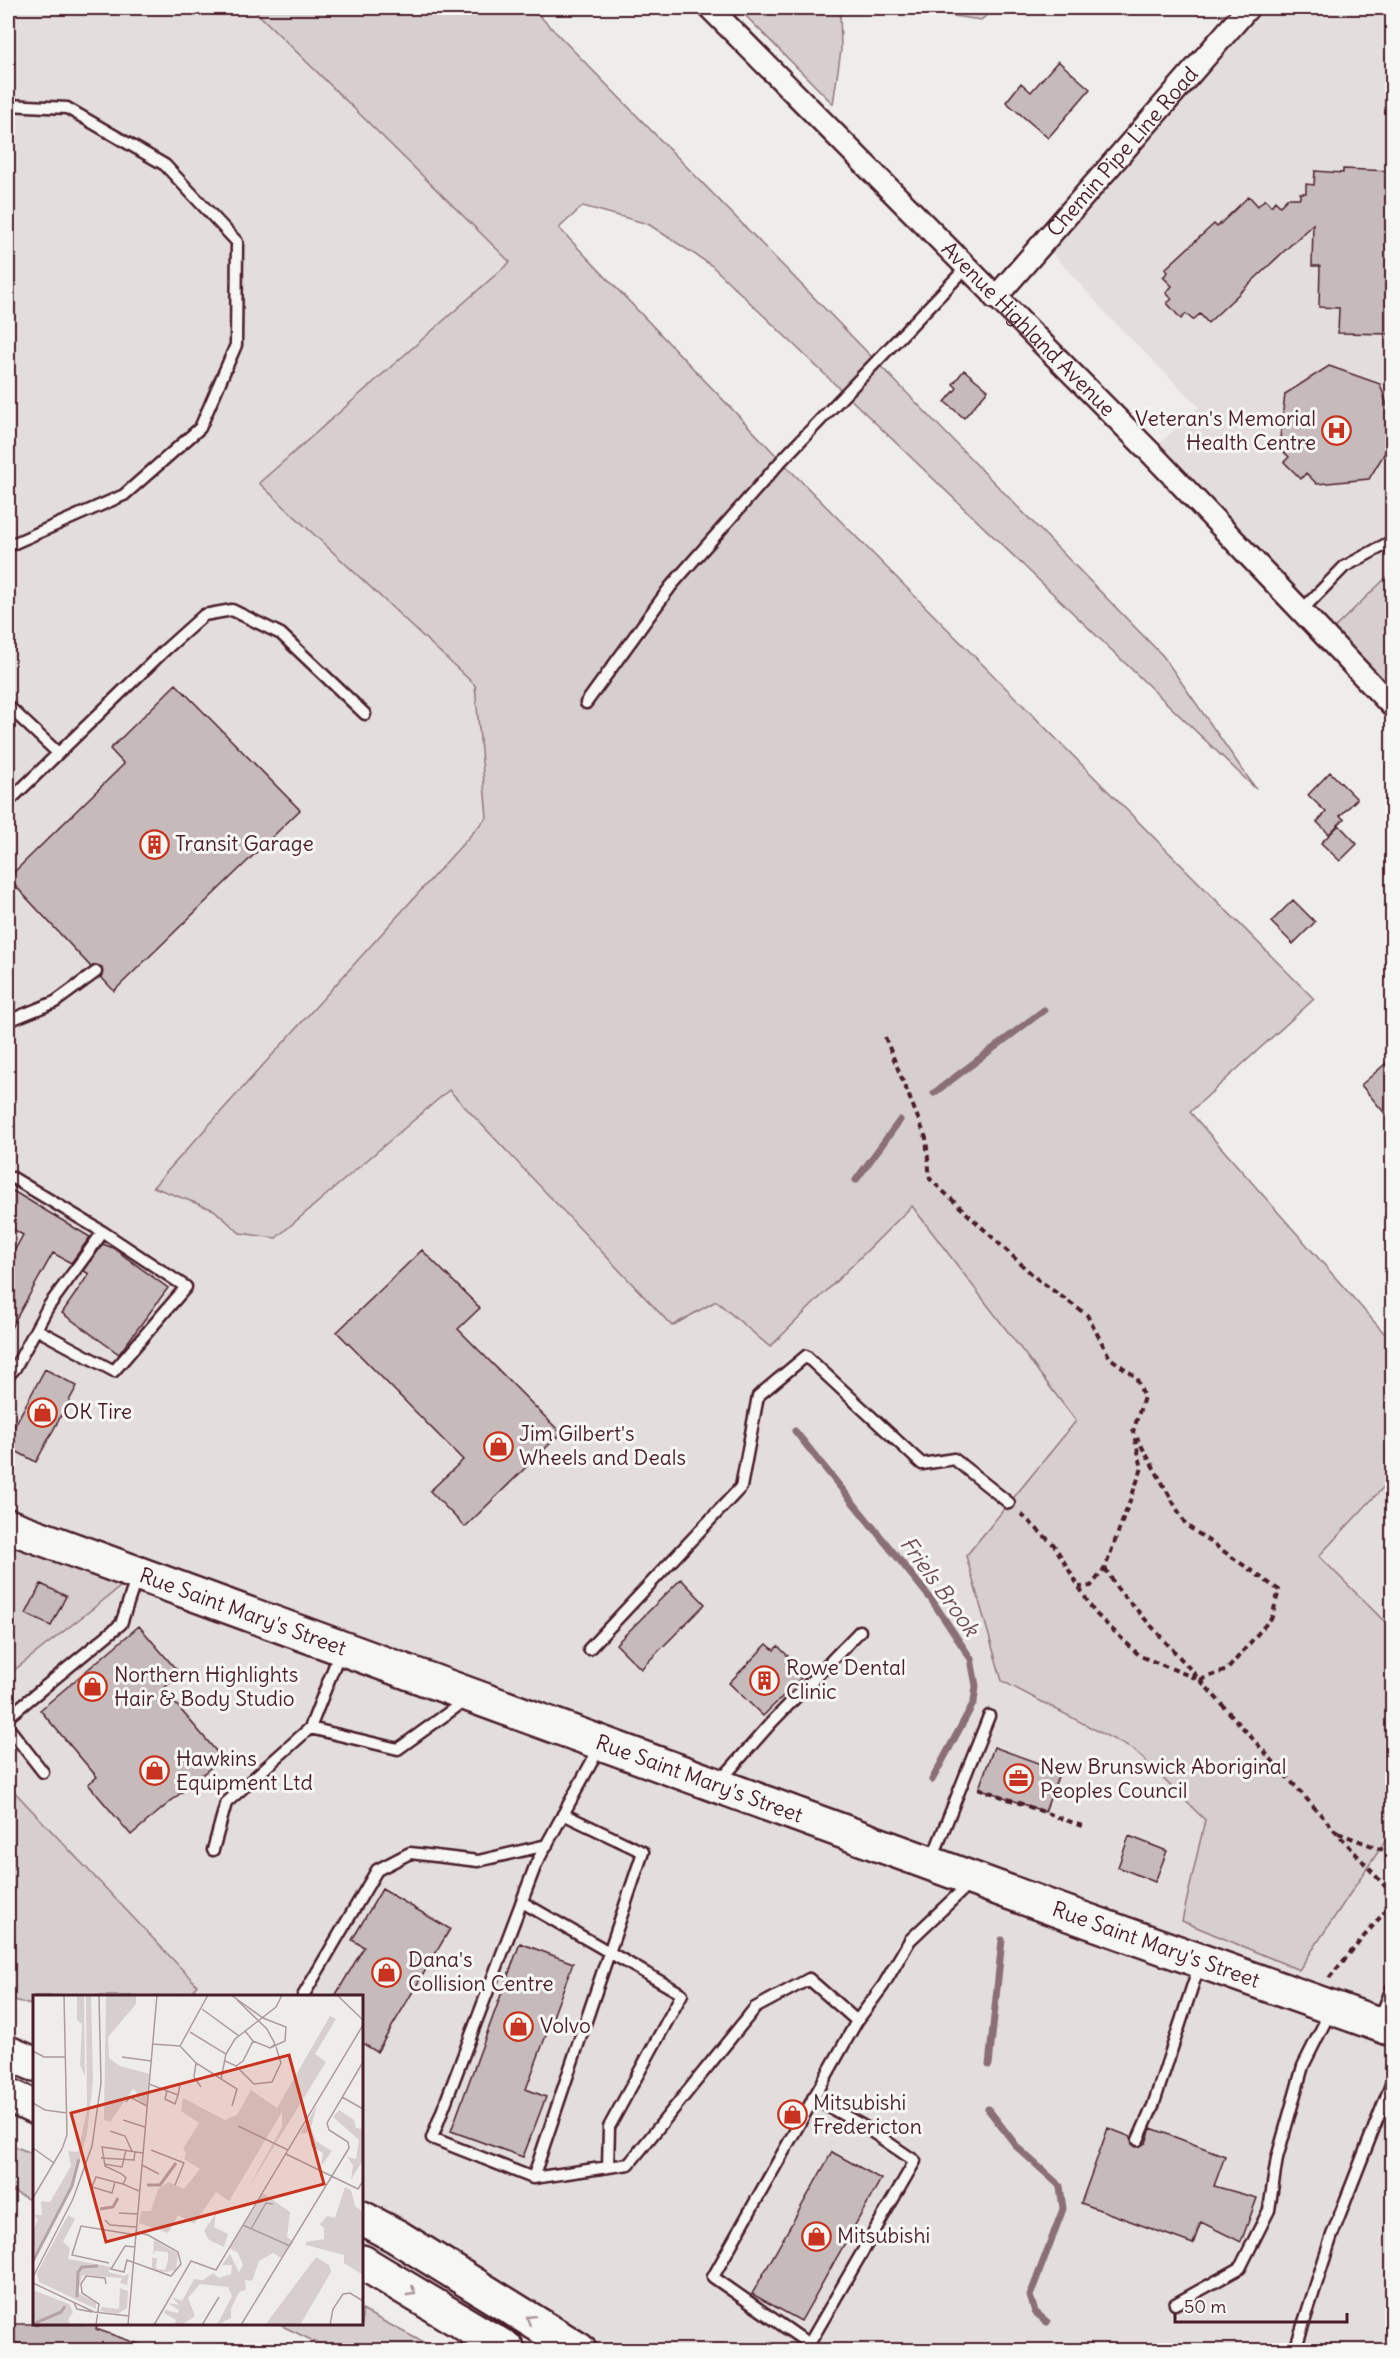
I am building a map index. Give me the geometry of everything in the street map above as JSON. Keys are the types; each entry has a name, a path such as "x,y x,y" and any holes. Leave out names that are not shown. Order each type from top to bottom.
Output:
{"main road":[{"name":"Rue Saint Mary's Street","path":"8,1526 341,1649 474,1695 716,1786 1385,2026"},
{"path":"8,2053 33,2064"},
{"path":"8,2095 33,2107"},
{"path":"363,2219 396,2236 579,2350"},
{"path":"363,2263 508,2350"}],"street":[{"name":"Avenue Highland Avenue","path":"710,8 1150,452 1392,706"},
{"name":"Chemin Pipe Line Road","path":"995,297 1248,8"}],"lane":[{"path":"8,105 67,108 165,165 237,242 237,254 236,345 200,428 124,495 8,546"},
{"path":"586,703 671,586 782,460 966,268"},
{"path":"1301,611 1344,567 1392,541"},
{"path":"8,802 204,615 232,610 281,634 365,714"},
{"path":"8,706 58,753"},
{"path":"8,1021 55,1002 96,972"},
{"path":"13,1178 103,1232 186,1287 114,1371 36,1329"},
{"path":"8,1376 48,1307 103,1232"},
{"path":"589,1649 741,1487 758,1396 806,1356 922,1464 954,1459 1009,1503"},
{"path":"8,1717 121,1624 138,1573"},
{"path":"716,1786 771,1723 860,1631"},
{"path":"213,1850 226,1803 310,1728 341,1649"},
{"path":"310,1728 398,1749 474,1695"},
{"path":"930,1862 989,1716"},
{"path":"8,1728 43,1772"},
{"path":"602,1743 547,1845 522,1902 432,2138 533,2178 629,2164 755,2008 809,1978 856,2021"},
{"path":"533,2178 643,1852 563,1814"},
{"path":"304,1995 377,1870 410,1853 478,1861 547,1845"},
{"path":"813,2098 865,2127 915,2161 809,2344 713,2277 856,2021 883,1986 910,1940 973,1879"},
{"path":"522,1902 681,1994 609,2127 608,2167"},
{"path":"1138,2140 1153,2106 1202,1960"},
{"path":"1385,2026 1392,1988"},
{"path":"1174,2304 1240,2268 1269,2210 1277,2158 1302,2066 1332,2008"},
{"path":"1295,2350 1332,2235 1392,2082"}],"path":[{"path":"885,1037 926,1138 930,1179 1036,1278 1087,1314 1110,1358 1136,1377 1144,1397 1133,1432 1142,1468 1105,1568 1091,1586 1079,1587"},
{"path":"1009,1503 1054,1545 1094,1612 1140,1656 1200,1680 1227,1670 1272,1617 1279,1590 1186,1525 1133,1432"},
{"path":"1105,1568 1117,1587 1392,1894"},
{"path":"963,1782 1082,1826"},
{"path":"1337,1833 1383,1850 1392,1848"},
{"path":"1332,2008 1329,1978 1392,1903"}],"shaded area":[{"path":"8,8 252,8 510,263 259,483 475,685 487,817 153,1187 214,1210 240,1233 276,1238 449,1090 672,1326 716,1301 769,1347 912,1206 1076,1421 966,1556 1002,1681 1134,1751 1205,1820 1182,1921 1299,1969 1392,1831 1392,2350 579,2350 396,2236 363,2194 363,1995 205,1995 8,1785 8,1675 137,1573 8,1526"},
{"path":"252,8 532,8 1163,656 1256,789 711,265 648,224 583,206 559,228 794,474 1314,999 1190,1112 1392,1342 1392,1478 1319,1556 1392,1629 1392,1831 1299,1970 1182,1921 1205,1820 1134,1750 1002,1681 966,1556 1076,1421 912,1206 770,1347 716,1301 672,1326 449,1090 276,1238 240,1233 214,1210 153,1187 487,817 475,685 259,483 510,262"},
{"path":"738,8 840,8 841,50 833,104"},
{"path":"898,8 995,8 981,20"},
{"path":"1248,8 1392,8 1392,572 1326,636 1150,452 1199,407 1115,323 1044,244"},
{"path":"1392,572 1392,706 1326,636"},
{"path":"1392,1478 1392,1629 1318,1556"},
{"path":"8,1526 138,1573 13,1671 8,1666"},
{"path":"8,1785 197,1985 191,1995 33,1995 33,2006 8,1998"},
{"path":"8,2144 33,2154 33,2202 8,2189"},
{"path":"363,2311 438,2350 332,2350 280,2325 363,2325"}],"building":[{"path":"1058,61 1090,89 1048,138 1006,102 1021,83 1031,92"},
{"path":"1343,169 1392,171 1392,334 1338,333 1339,308 1319,307 1320,266 1312,266 1313,224 1208,323 1200,314 1193,320 1186,314 1181,319 1167,303 1172,299 1166,293 1172,286 1163,277 1168,272 1165,269 1214,224 1217,227 1249,196 1258,206 1265,199 1271,206 1275,201 1280,206 1288,198 1300,198 1300,193 1306,193 1306,184 1314,185 1315,171 1343,173"},
{"name":"Veteran's Memorial Health Centre","path":"1329,366 1380,384 1392,420 1392,441 1369,479 1317,484 1306,473 1301,479 1284,462 1289,457 1279,447 1285,394"},
{"path":"964,370 988,390 964,418 945,402 957,388 953,384"},
{"name":"Transit Garage","path":"176,684 300,810 114,991 101,977 102,967 96,965 91,967 8,878 124,764 110,749"},
{"path":"1330,772 1357,799 1340,816 1344,819 1329,834 1317,822 1326,812 1308,795"},
{"path":"1339,825 1357,844 1340,861 1321,843"},
{"path":"1293,900 1315,922 1293,944 1271,922"},
{"path":"1392,1058 1392,1122 1361,1085"},
{"path":"8,1188 90,1237 71,1263 53,1253 8,1333 8,1262 23,1235 8,1226"},
{"path":"103,1244 113,1248 168,1288 119,1354 62,1313 89,1274 84,1271"},
{"path":"422,1250 480,1308 458,1329 561,1433 465,1527 430,1491 463,1460 337,1332"},
{"name":"OK Tire","path":"45,1369 77,1386 36,1462 8,1447 8,1438"},
{"path":"681,1579 705,1604 641,1669 616,1644"},
{"path":"41,1584 66,1596 51,1626 26,1614"},
{"path":"139,1626 180,1674 163,1689 222,1758 131,1835 88,1784 97,1777 40,1710"},
{"name":"Rowe Dental Clinic","path":"767,1644 774,1650 778,1646 790,1658 786,1663 801,1678 763,1716 729,1683"},
{"name":"New Brunswick Aboriginal Peoples Council","path":"994,1747 1060,1771 1045,1812 979,1788"},
{"path":"1129,1836 1167,1851 1155,1882 1118,1867"},
{"name":"Dana's Collision Centre","path":"382,1889 450,1929 377,2052 363,2044 363,1995 336,1995 364,1947 352,1940"},
{"name":"Volvo","path":"520,1943 573,1963 526,2089 546,2097 523,2157 451,2131"},
{"path":"1108,2128 1131,2137 1132,2144 1136,2147 1146,2143 1151,2128 1225,2156 1214,2186 1257,2198 1241,2242 1201,2222 1193,2244 1081,2203"},
{"name":"Mitsubishi","path":"832,2152 881,2179 801,2321 752,2294"},
{"path":"8,2324 97,2325 96,2329 150,2348 149,2350 78,2350 62,2347 61,2350 46,2350 8,2341"}],"waterway":[{"name":"Friels Brook","path":"934,1093 1044,1010"},
{"name":"Friels Brook","path":"856,1180 900,1120"},
{"name":"Friels Brook","path":"795,1431 931,1599 971,1659 976,1686 974,1702 932,1780"},
{"name":"Friels Brook","path":"989,2065 1002,1940"},
{"name":"Friels Brook","path":"988,2109 1018,2148 1060,2186 1063,2209 1030,2296 1035,2312 1047,2322"}],"place":[{"name":"Veteran's Memorial Health Centre","path":"1337,431"},
{"name":"Transit Garage","path":"154,844"},
{"name":"OK Tire","path":"42,1412"},
{"name":"Jim Gilbert's Wheels and Deals","path":"498,1446"},
{"name":"Rowe Dental Clinic","path":"765,1680"},
{"name":"Northern Highlights Hair & Body Studio","path":"93,1687"},
{"name":"Hawkins Equipment Ltd","path":"155,1771"},
{"name":"New Brunswick Aboriginal Peoples Council","path":"1019,1779"},
{"name":"Dana's Collision Centre","path":"387,1972"},
{"name":"Volvo","path":"519,2026"},
{"name":"Mitsubishi Fredericton","path":"792,2115"},
{"name":"Mitsubishi","path":"816,2236"}]}
